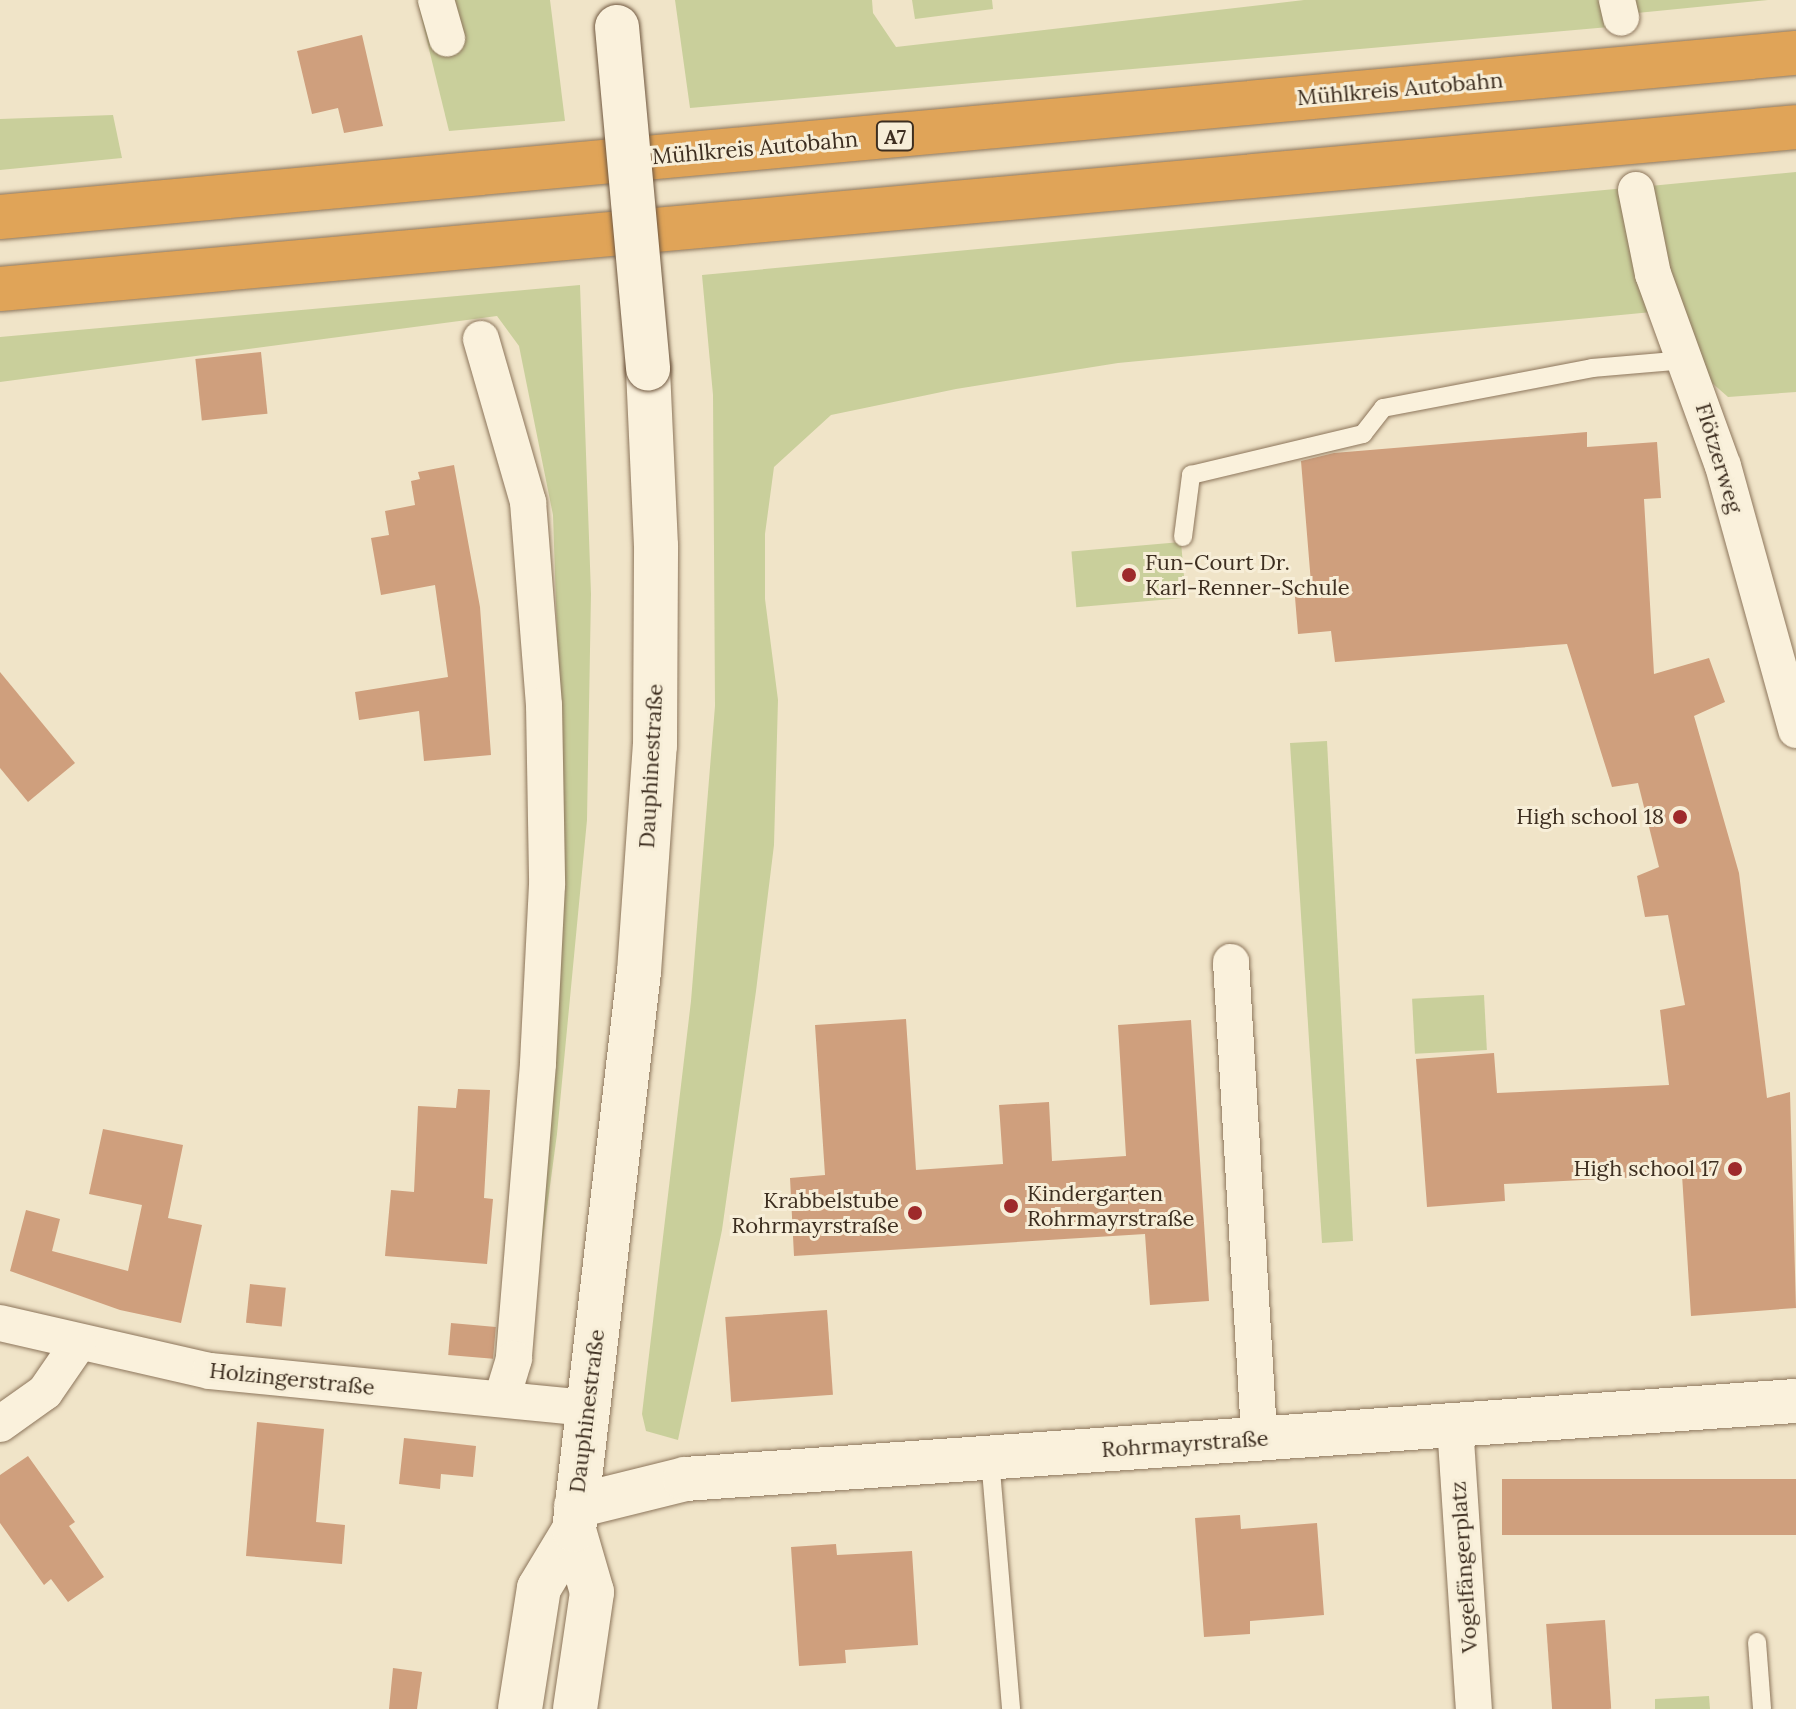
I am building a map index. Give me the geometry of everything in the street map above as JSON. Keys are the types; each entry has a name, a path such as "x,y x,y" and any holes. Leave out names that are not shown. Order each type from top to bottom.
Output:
{"highway":[{"name":"Mühlkreis Autobahn","path":"0,217 1796,53"},
{"path":"0,289 1796,127"}],"main road":[{"name":"Dauphinestraße","path":"575,1709 592,1592 575,1518 639,972 655,746 656,546 648,369 615,14"},
{"name":"Rohrmayrstraße","path":"575,1518 685,1479 1796,1401"},
{"name":"Dauphinestraße","path":"520,1709 539,1588 575,1518"}],"street":[{"path":"436,0 447,38"},
{"name":"Flötzerweg","path":"1636,190 1653,274 1723,466 1796,730"},
{"path":"481,339 528,502 544,705 547,885 538,1064 514,1359 503,1396"},
{"path":"1231,962 1259,1439"},
{"name":"Holzingerstraße","path":"0,1323 78,1344 250,1376 503,1396 588,1408"},
{"path":"0,1424 45,1392 78,1344"},
{"name":"Vogelfängerplatz","path":"1455,1425 1474,1709"}],"lane":[{"path":"1183,537 1191,475 1363,434 1383,408 1592,368 1686,360"},
{"path":"990,1458 1011,1709"},
{"path":"1757,1642 1762,1709"}],"green space":[{"path":"417,0 550,0 565,121 449,131"},
{"path":"675,0 872,0 873,13 896,47 1304,0 1603,0 1609,27 690,108"},
{"path":"912,0 992,0 993,9 915,19"},
{"path":"1633,0 1768,0 1637,13"},
{"path":"113,115 122,158 0,170 0,119"},
{"path":"1796,172 1796,392 1728,397 1703,375 1652,232 1650,186"},
{"path":"1626,188 1652,312 1118,363 956,389 831,415 774,467 765,534 765,599 778,700 774,845 756,991 722,1230 678,1440 646,1431 642,1414 691,1001 715,706 713,395 702,275"},
{"path":"580,285 591,594 587,820 557,1134 526,1364 559,693 553,515 519,346 497,316 0,382 0,337"},
{"name":"Fun-Court Dr. Karl-Renner-Schule","path":"1181,542 1186,598 1076,607 1071,552"},
{"path":"1327,741 1353,1241 1322,1243 1290,743"},
{"path":"1484,995 1487,1050 1415,1054 1412,999"},
{"path":"1709,1696 1710,1709 1655,1709 1655,1699"}],"building":[{"path":"362,35 383,126 344,133 338,108 312,114 297,51"},
{"path":"261,352 267,414 202,421 195,359"},
{"path":"1587,432 1587,447 1657,442 1661,498 1644,499 1654,674 1709,658 1725,702 1694,716 1739,873 1767,1098 1790,1092 1796,1308 1691,1316 1682,1175 1504,1184 1505,1201 1427,1207 1416,1059 1494,1053 1497,1093 1669,1085 1660,1010 1685,1005 1668,915 1645,917 1637,876 1659,867 1638,783 1612,787 1567,644 1335,662 1331,631 1298,634 1294,585 1311,583 1301,461 1334,453"},
{"path":"454,465 480,607 491,755 424,761 419,711 359,720 355,692 448,677 435,585 381,595 371,538 389,535 385,511 415,505 411,481 420,479 418,472"},
{"path":"0,672 75,763 28,802 0,768"},
{"path":"906,1019 916,1170 1003,1164 999,1105 1049,1102 1052,1161 1126,1156 1118,1025 1191,1020 1209,1301 1150,1305 1145,1234 794,1256 790,1178 825,1175 815,1025"},
{"path":"458,1089 490,1090 484,1198 493,1199 487,1264 385,1256 391,1190 414,1192 418,1106 456,1108"},
{"path":"103,1129 183,1145 168,1218 202,1225 181,1323 120,1310 10,1271 26,1210 60,1219 52,1251 128,1271 142,1205 89,1194"},
{"path":"250,1284 286,1288 282,1327 246,1323"},
{"path":"827,1310 833,1395 731,1402 725,1317"},
{"path":"451,1323 496,1327 493,1359 448,1355"},
{"path":"257,1422 324,1429 316,1522 345,1525 342,1564 246,1556"},
{"path":"404,1438 476,1446 473,1477 441,1474 440,1489 399,1484"},
{"path":"28,1456 75,1522 69,1526 104,1577 68,1602 51,1579 44,1585 0,1523 0,1475"},
{"path":"1502,1479 1796,1479 1796,1535 1502,1535"},
{"path":"1240,1515 1241,1529 1317,1523 1324,1615 1250,1621 1250,1634 1204,1637 1195,1518"},
{"path":"836,1544 837,1555 912,1551 918,1645 845,1650 846,1663 799,1666 791,1547"},
{"path":"1605,1620 1611,1709 1552,1709 1546,1624"},
{"path":"393,1668 422,1672 417,1709 389,1709"}],"place":[{"name":"Fun-Court Dr. Karl-Renner-Schule","path":"1129,575"},
{"name":"High school 18","path":"1680,817"},
{"name":"High school 17","path":"1735,1169"},
{"name":"Kindergarten Rohrmayrstraße","path":"1011,1206"},
{"name":"Krabbelstube Rohrmayrstraße","path":"915,1213"}]}
